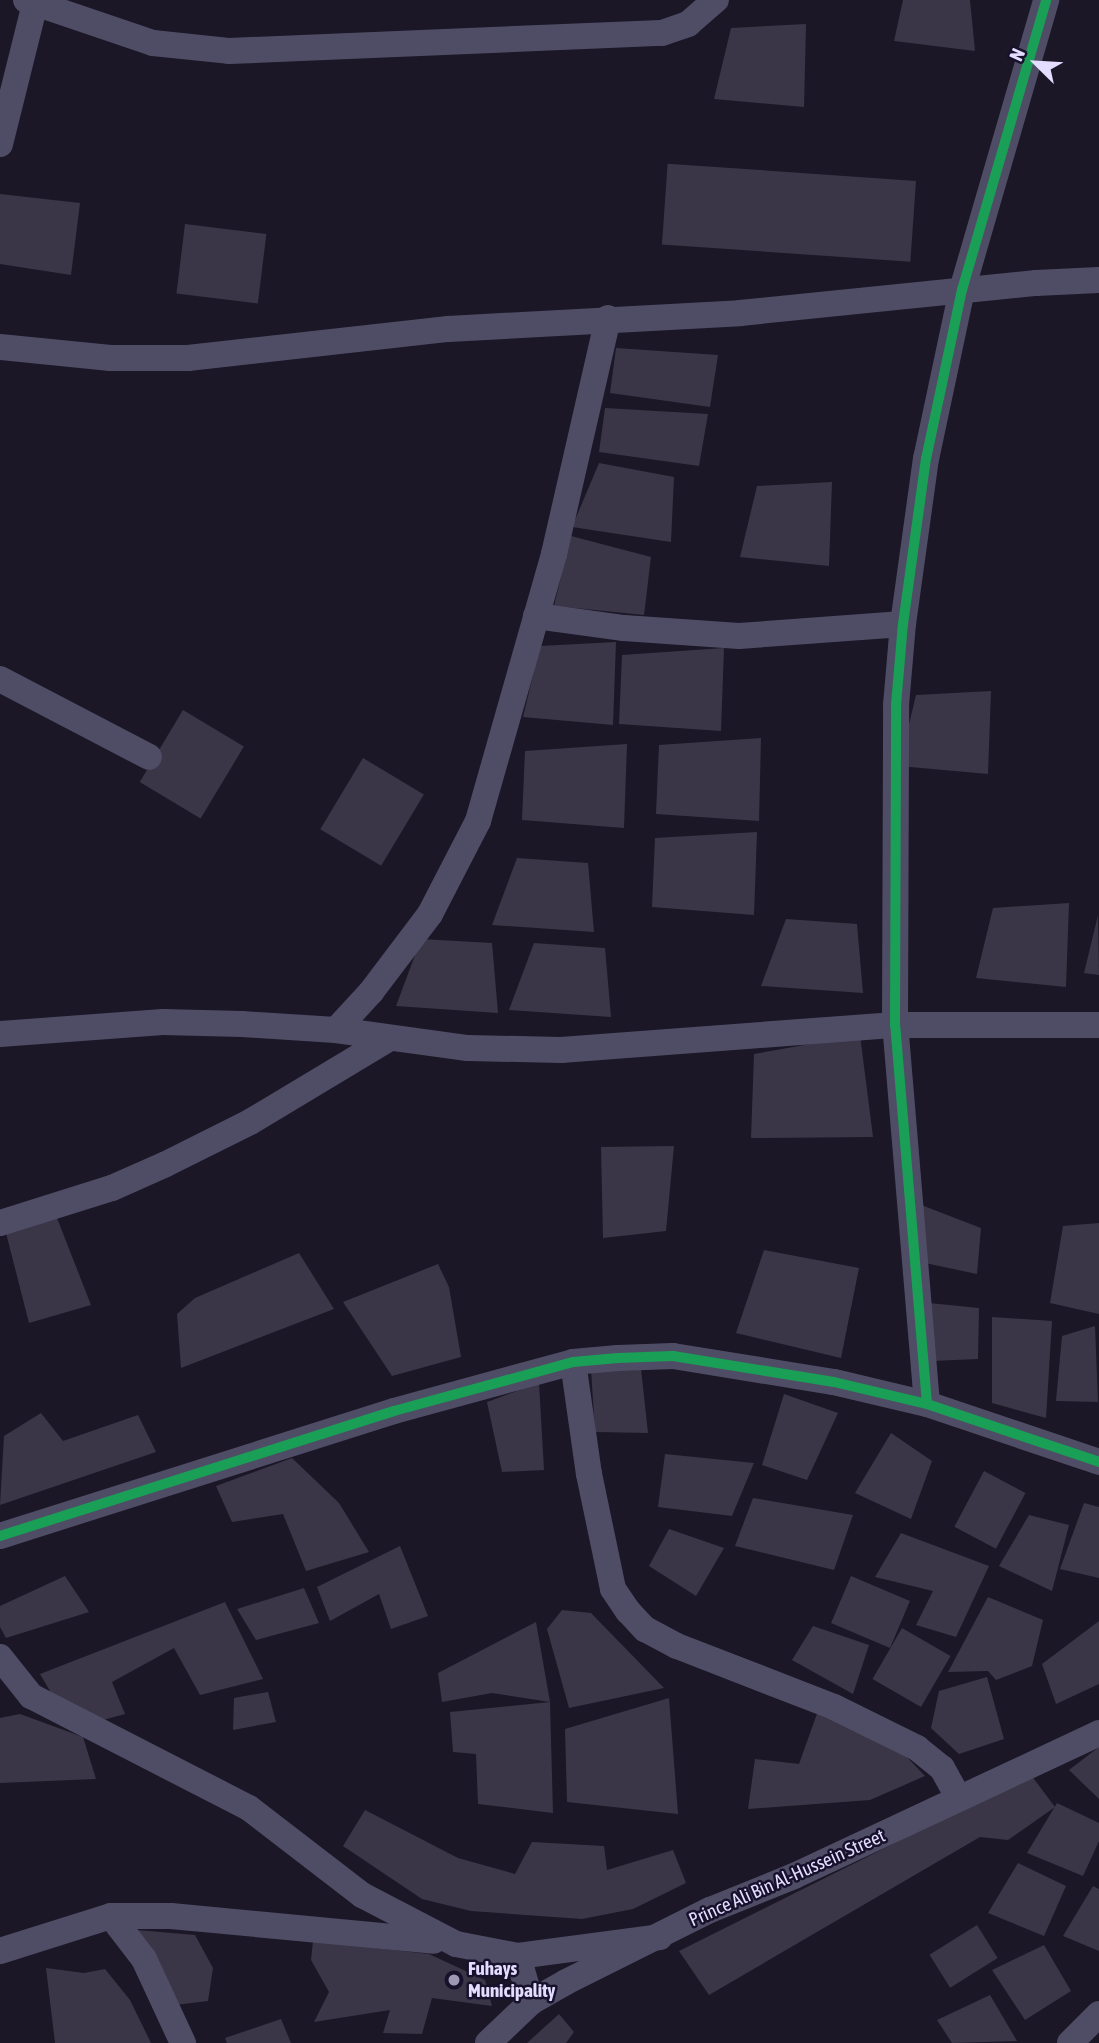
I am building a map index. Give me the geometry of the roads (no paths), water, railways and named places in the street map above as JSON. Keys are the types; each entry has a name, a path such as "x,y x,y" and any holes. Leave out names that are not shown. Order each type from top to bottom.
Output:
{"street":[{"path":"0,144 32,1 153,43 241,51 662,33 688,24 716,0"},
{"path":"927,1404 895,1025 896,705 903,624 926,459 962,289 1046,0"},
{"path":"0,347 110,358 188,358 448,329 608,318 740,313 962,289 1099,280"},
{"path":"336,1030 372,992 430,914 458,867 478,821 579,456 608,318"},
{"path":"536,616 624,628 739,636 903,624"},
{"path":"0,679 149,757"},
{"path":"0,1034 163,1022 336,1030 468,1048 561,1050 895,1025 1099,1025"},
{"path":"0,1223 112,1188 164,1166 250,1122 388,1039"},
{"path":"0,1536 394,1412 573,1362 673,1356 772,1369 927,1404 1099,1462"},
{"path":"573,1362 589,1474 613,1589 628,1611 645,1629 677,1646 834,1707 917,1748 942,1768 959,1799"},
{"path":"0,1657 31,1696 238,1802 362,1895 456,1944"},
{"name":"Prince Ali Bin Al-Hussein Street","path":"488,2043 531,2002 660,1937 1099,1733"},
{"path":"111,1916 144,1959 183,2043"},
{"path":"0,1951 111,1916 171,1916 456,1944 517,1956 660,1937"},
{"path":"517,1956 531,2002"},
{"path":"1070,2043 1099,2014"}],"place":[{"name":"Fuhays Municipality","path":"454,1980"}]}
